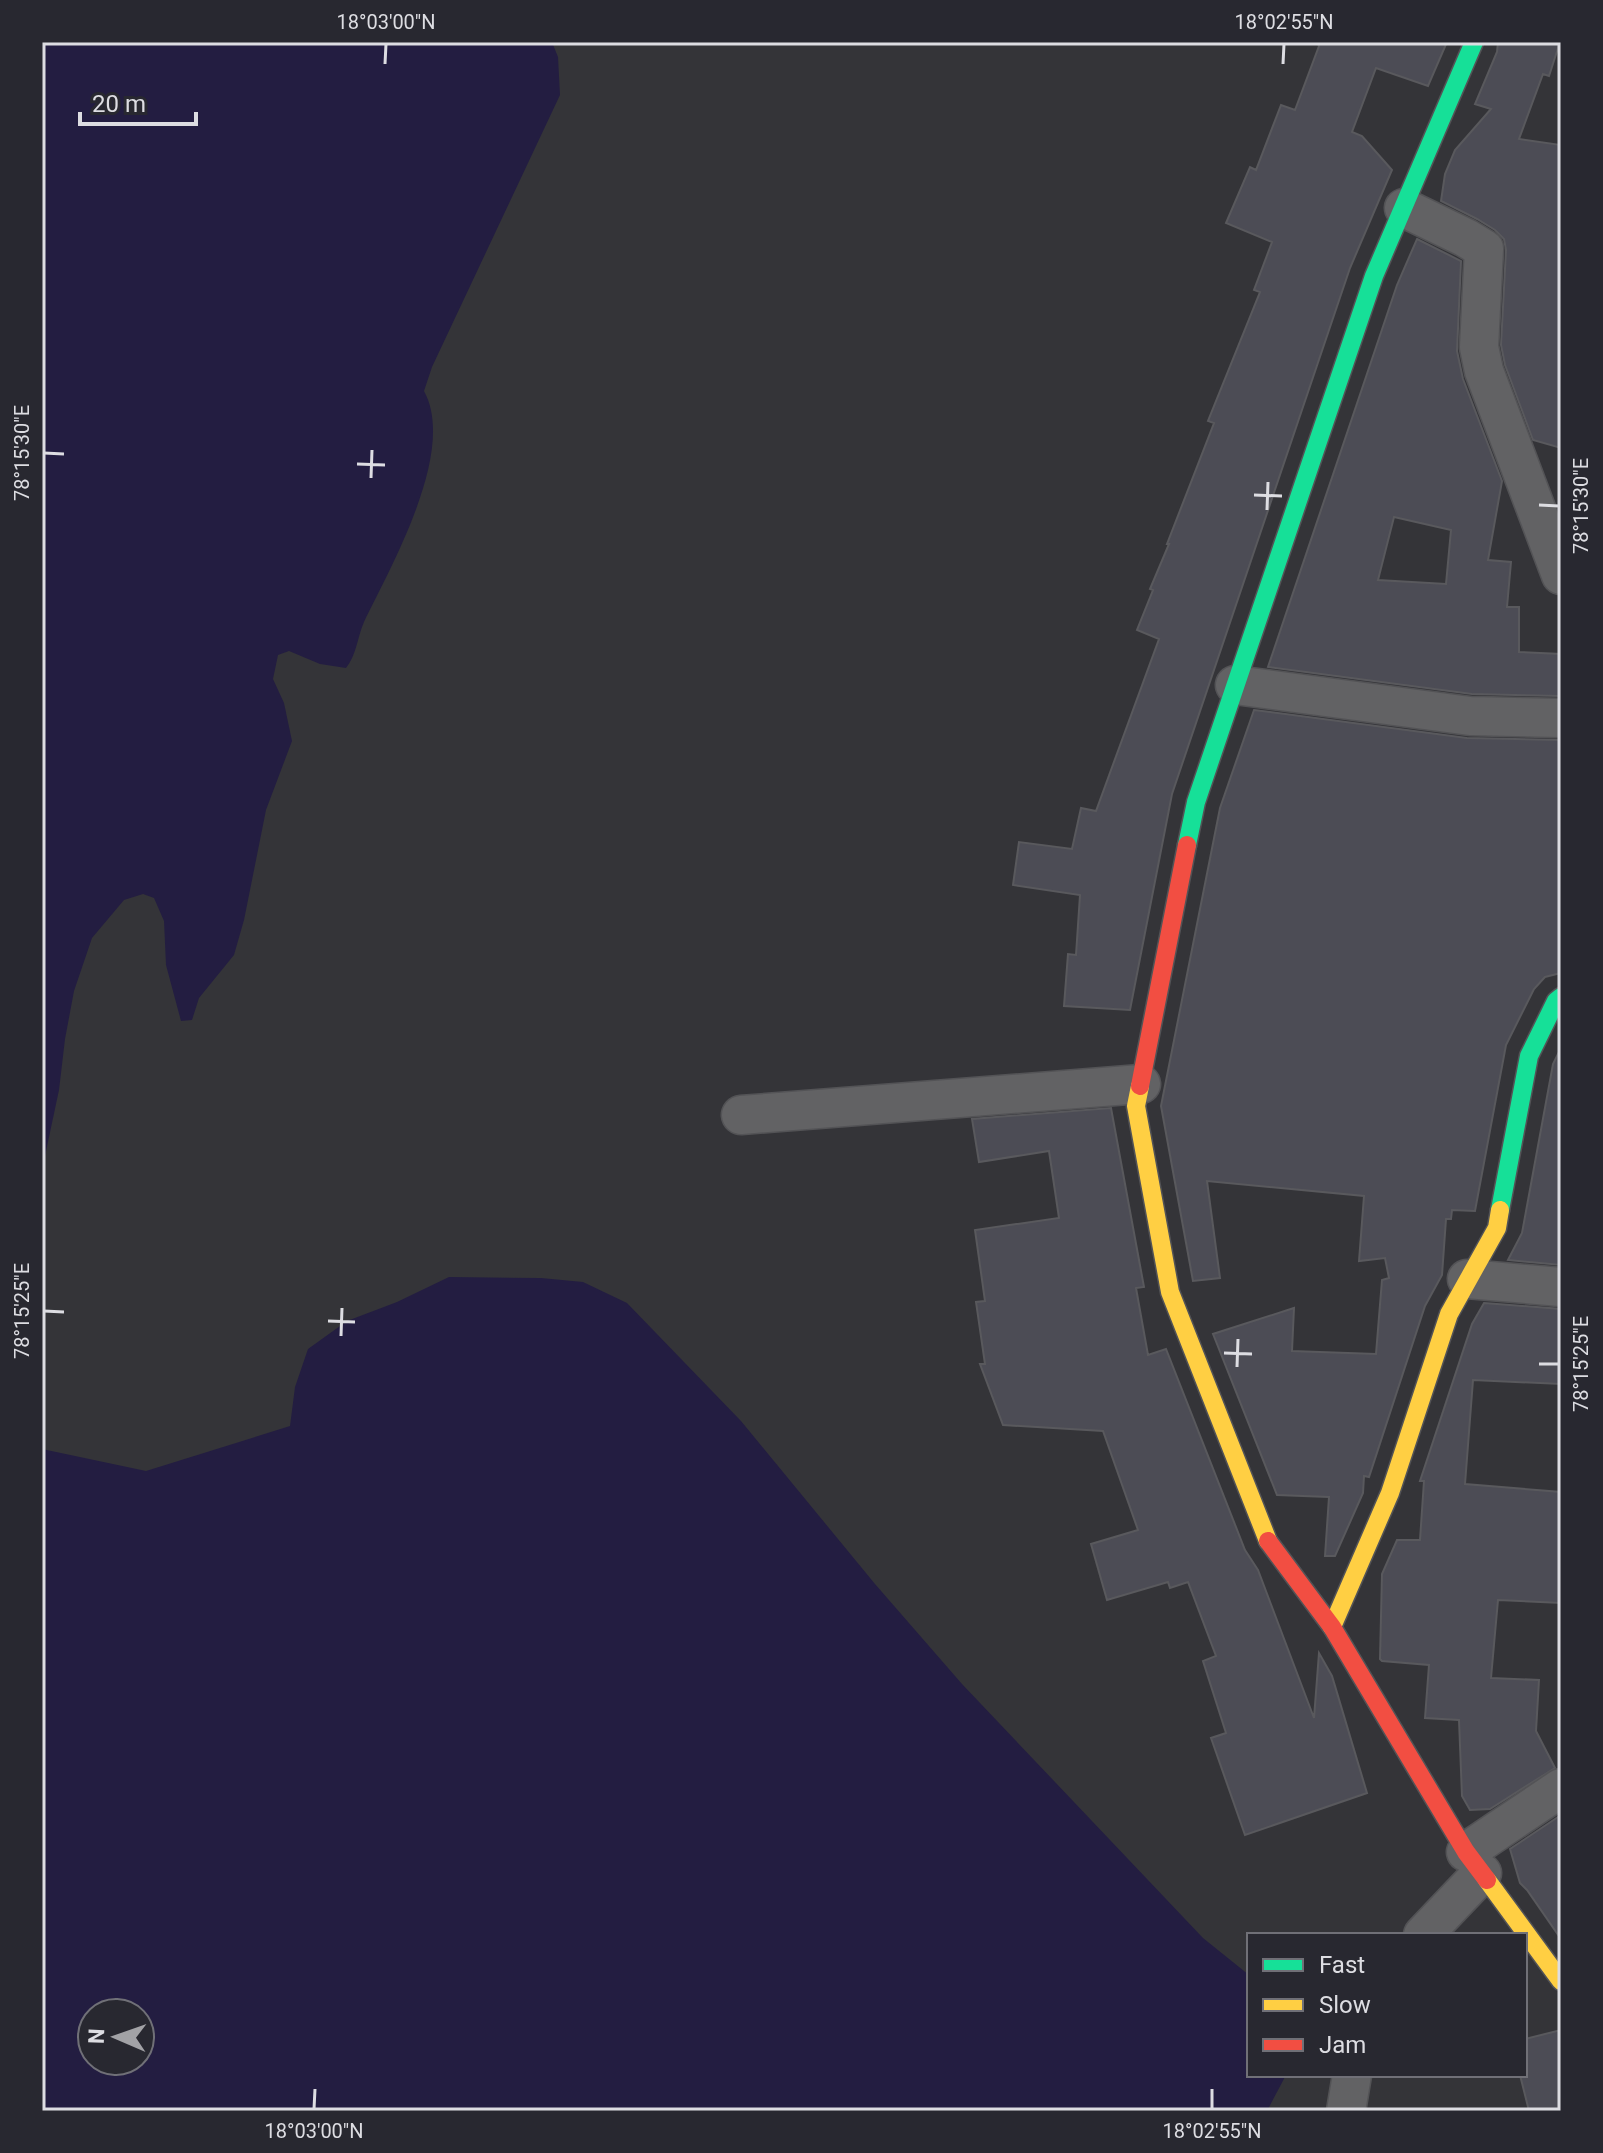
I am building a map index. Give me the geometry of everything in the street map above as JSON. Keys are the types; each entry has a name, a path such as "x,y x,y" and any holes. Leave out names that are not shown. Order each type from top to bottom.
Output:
{"street":[{"path":"1474,42 1374,276 1196,802 1136,1106 1170,1292 1268,1541 1332,1627 1474,1863 1526,1933"},
{"path":"1404,208 1484,249 1479,347 1484,371 1561,575"},
{"path":"1235,685 1470,716 1561,718"},
{"path":"1332,1627 1390,1493 1449,1314 1497,1228 1529,1056 1556,1001 1561,997"},
{"path":"741,1115 1141,1084"},
{"path":"1467,1279 1561,1287"},
{"path":"1424,1933 1474,1863 1561,1788"},
{"path":"1527,1935 1561,1981"},
{"path":"1346,2111 1351,2077"}],"shaded area":[{"path":"42,42 552,42 558,57 560,95 432,367 424,391 432,416 432,445 427,476 404,540 364,622 352,657 346,668 320,664 289,651 278,655 273,679 284,703 292,741 266,810 234,955 199,998 192,1020 181,1021 166,965 164,921 154,898 143,894 124,900 92,938 74,991 59,1090 42,1170"},
{"path":"449,1277 541,1278 583,1282 627,1303 741,1421 962,1684 1203,1938 1247,1973 1247,2077 1285,2077 1267,2111 42,2111 42,1449 146,1471 290,1426 295,1387 308,1349 347,1321"}],"building":[{"path":"1317,42 1447,42 1428,86 1376,68 1352,132 1362,136 1392,170 1350,268 1172,794 1130,1010 1064,1006 1068,954 1076,955 1080,895 1013,885 1019,842 1072,849 1081,808 1096,811 1159,639 1137,630 1214,423 1208,421 1260,292 1254,290 1272,242 1226,223 1250,167 1256,170 1281,105 1295,110 1319,46"},
{"path":"1498,42 1560,42 1549,76 1543,74 1519,139 1561,145 1561,448 1533,440 1505,365 1501,345 1504,239 1477,219 1441,201 1445,174 1455,150 1491,109 1475,104 1497,52"},
{"path":"1417,239 1461,261 1457,351 1463,379 1502,481 1488,560 1511,562 1507,607 1519,607 1519,652 1561,654 1561,696 1472,694 1268,667 1397,285","holes":["1394,517 1451,530 1446,584 1378,580"]},
{"path":"1254,710 1467,738 1561,740 1561,973 1545,977 1534,989 1506,1045 1475,1211 1452,1210 1451,1219 1446,1219 1442,1275 1425,1306 1369,1477 1364,1476 1363,1493 1335,1556 1325,1556 1329,1497 1277,1495 1213,1334 1294,1308 1292,1351 1376,1354 1382,1280 1389,1278 1385,1258 1359,1261 1364,1196 1207,1181 1220,1278 1193,1281 1161,1106 1220,808"},
{"path":"1561,1048 1561,1265 1508,1260 1522,1233 1553,1064"},
{"path":"1111,1108 1144,1287 1136,1288 1148,1355 1166,1349 1245,1550 1258,1570 1314,1718 1319,1653 1332,1676 1367,1793 1245,1835 1211,1738 1226,1733 1203,1661 1216,1656 1188,1582 1170,1588 1168,1582 1107,1600 1091,1544 1138,1530 1103,1431 1003,1425 980,1364 985,1364 976,1302 985,1301 975,1230 1059,1218 1049,1151 979,1162 972,1119"},
{"path":"1484,1303 1561,1309 1561,1384 1473,1380 1465,1484 1561,1492 1561,1603 1498,1600 1491,1678 1539,1680 1536,1731 1555,1768 1490,1809 1470,1810 1462,1796 1459,1720 1425,1718 1429,1665 1380,1659 1382,1574 1397,1540 1420,1540 1424,1481 1420,1481 1472,1324"},
{"path":"1561,1815 1561,1939 1520,1883 1510,1849"},
{"path":"1561,2030 1561,2111 1529,2111 1520,2077 1527,2077 1527,2038"}],"traffic: fast":[{"path":"1187,845 1196,802 1374,276 1474,42"},
{"path":"1500,1210 1529,1056 1556,1001 1561,997"}],"traffic: slow":[{"path":"1140,1086 1136,1106 1170,1292 1268,1541"},
{"path":"1332,1627 1390,1493 1449,1314 1497,1228 1500,1210"},
{"path":"1487,1880 1526,1933"},
{"path":"1527,1935 1561,1981"}],"traffic: jam":[{"path":"1140,1086 1187,845"},
{"path":"1268,1541 1332,1627 1466,1852 1487,1880"}]}
